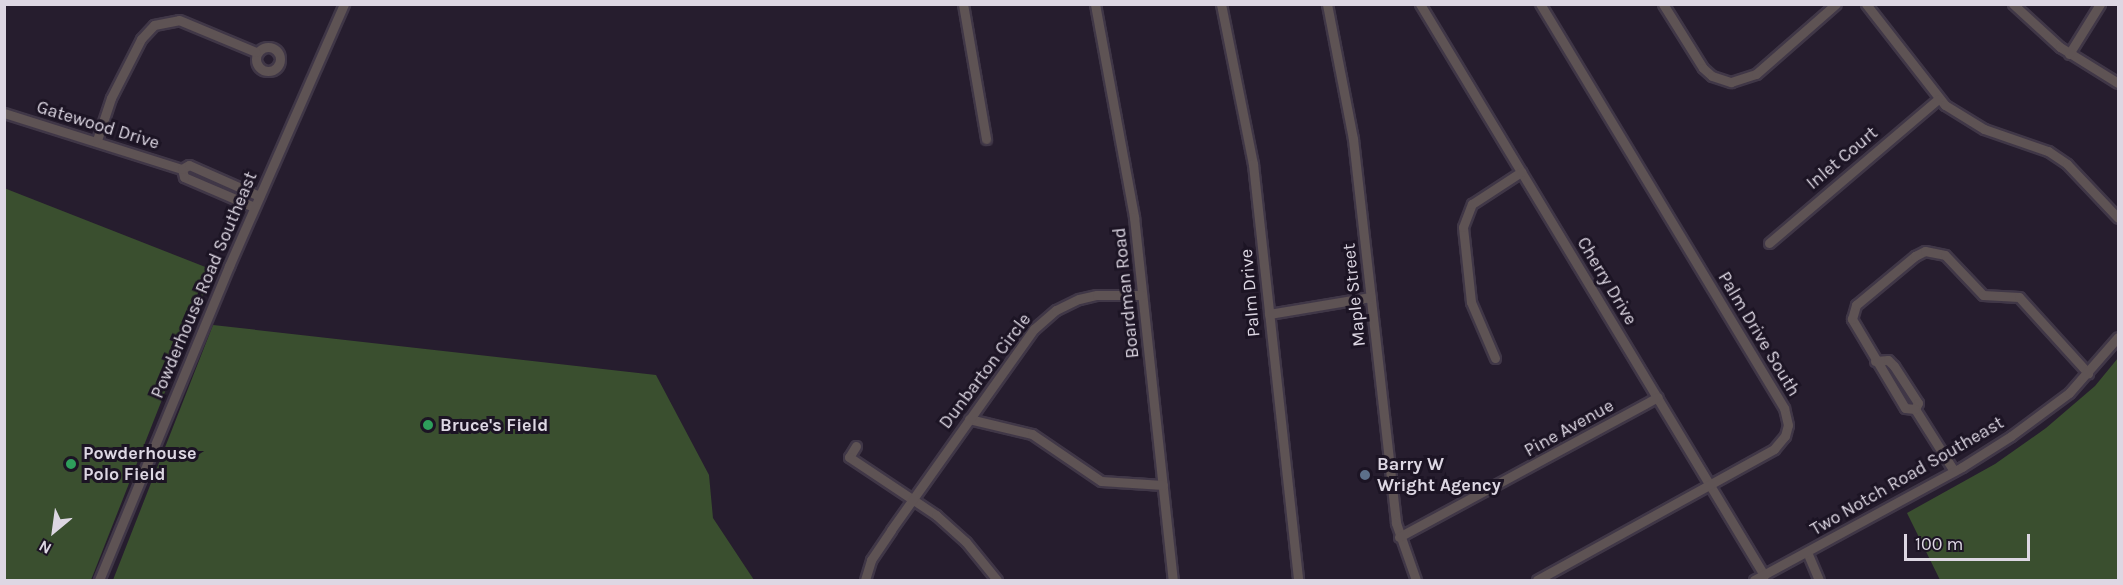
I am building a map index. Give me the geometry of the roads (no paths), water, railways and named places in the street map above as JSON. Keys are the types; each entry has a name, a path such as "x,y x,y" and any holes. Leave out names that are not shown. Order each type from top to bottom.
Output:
{"street":[{"name":"Powderhouse Road Southeast","path":"99,580 254,207 344,4"},
{"path":"963,4 987,139"},
{"name":"Boardman Road","path":"1095,4 1122,140 1142,295 1173,580"},
{"name":"Palm Drive","path":"1221,4 1254,164 1298,580"},
{"name":"Maple Street","path":"1328,4 1353,139 1399,537 1416,580"},
{"name":"Cherry Drive","path":"1420,4 1713,485 1764,575"},
{"name":"Palm Drive South","path":"1537,580 1713,485 1779,446 1787,430 1787,413 1540,4"},
{"path":"1663,4 1702,68 1712,76 1731,82 1756,74 1836,4"},
{"path":"1866,4 1898,41 1938,99 1973,124 2028,141 2058,157 2118,218"},
{"path":"2013,4 2069,54 2118,83"},
{"path":"2069,54 2100,4"},
{"path":"97,140 111,98 141,39 154,25 179,20 256,52"},
{"name":"Inlet Court","path":"1768,243 1938,99"},
{"name":"Gatewood Drive","path":"4,113 97,140 182,169 189,165 259,196"},
{"name":"Gatewood Drive","path":"182,169 184,177 254,207"},
{"path":"1495,358 1473,312 1463,227 1472,204 1521,172"},
{"path":"1954,471 1915,409 1905,408 1875,361 1851,312 1925,251 1945,255 1983,295 2007,294 2026,302 2088,373"},
{"name":"Dunbarton Circle","path":"866,580 876,552 1027,338 1056,310 1097,295 1142,295"},
{"path":"1269,314 1371,297"},
{"name":"Two Notch Road Southeast","path":"1754,580 1954,471 2038,417 2088,373 2118,337"},
{"name":"Pine Avenue","path":"1399,537 1658,397"},
{"path":"969,419 1032,434 1101,480 1163,485"},
{"path":"856,446 849,457 913,499 966,542 997,580"},
{"path":"1807,552 1819,580"}],"place":[{"name":"Bruce's Field","path":"428,425"},
{"name":"Powderhouse Polo Field","path":"71,464"},
{"name":"Barry W Wright Agency","path":"1365,475"}]}
